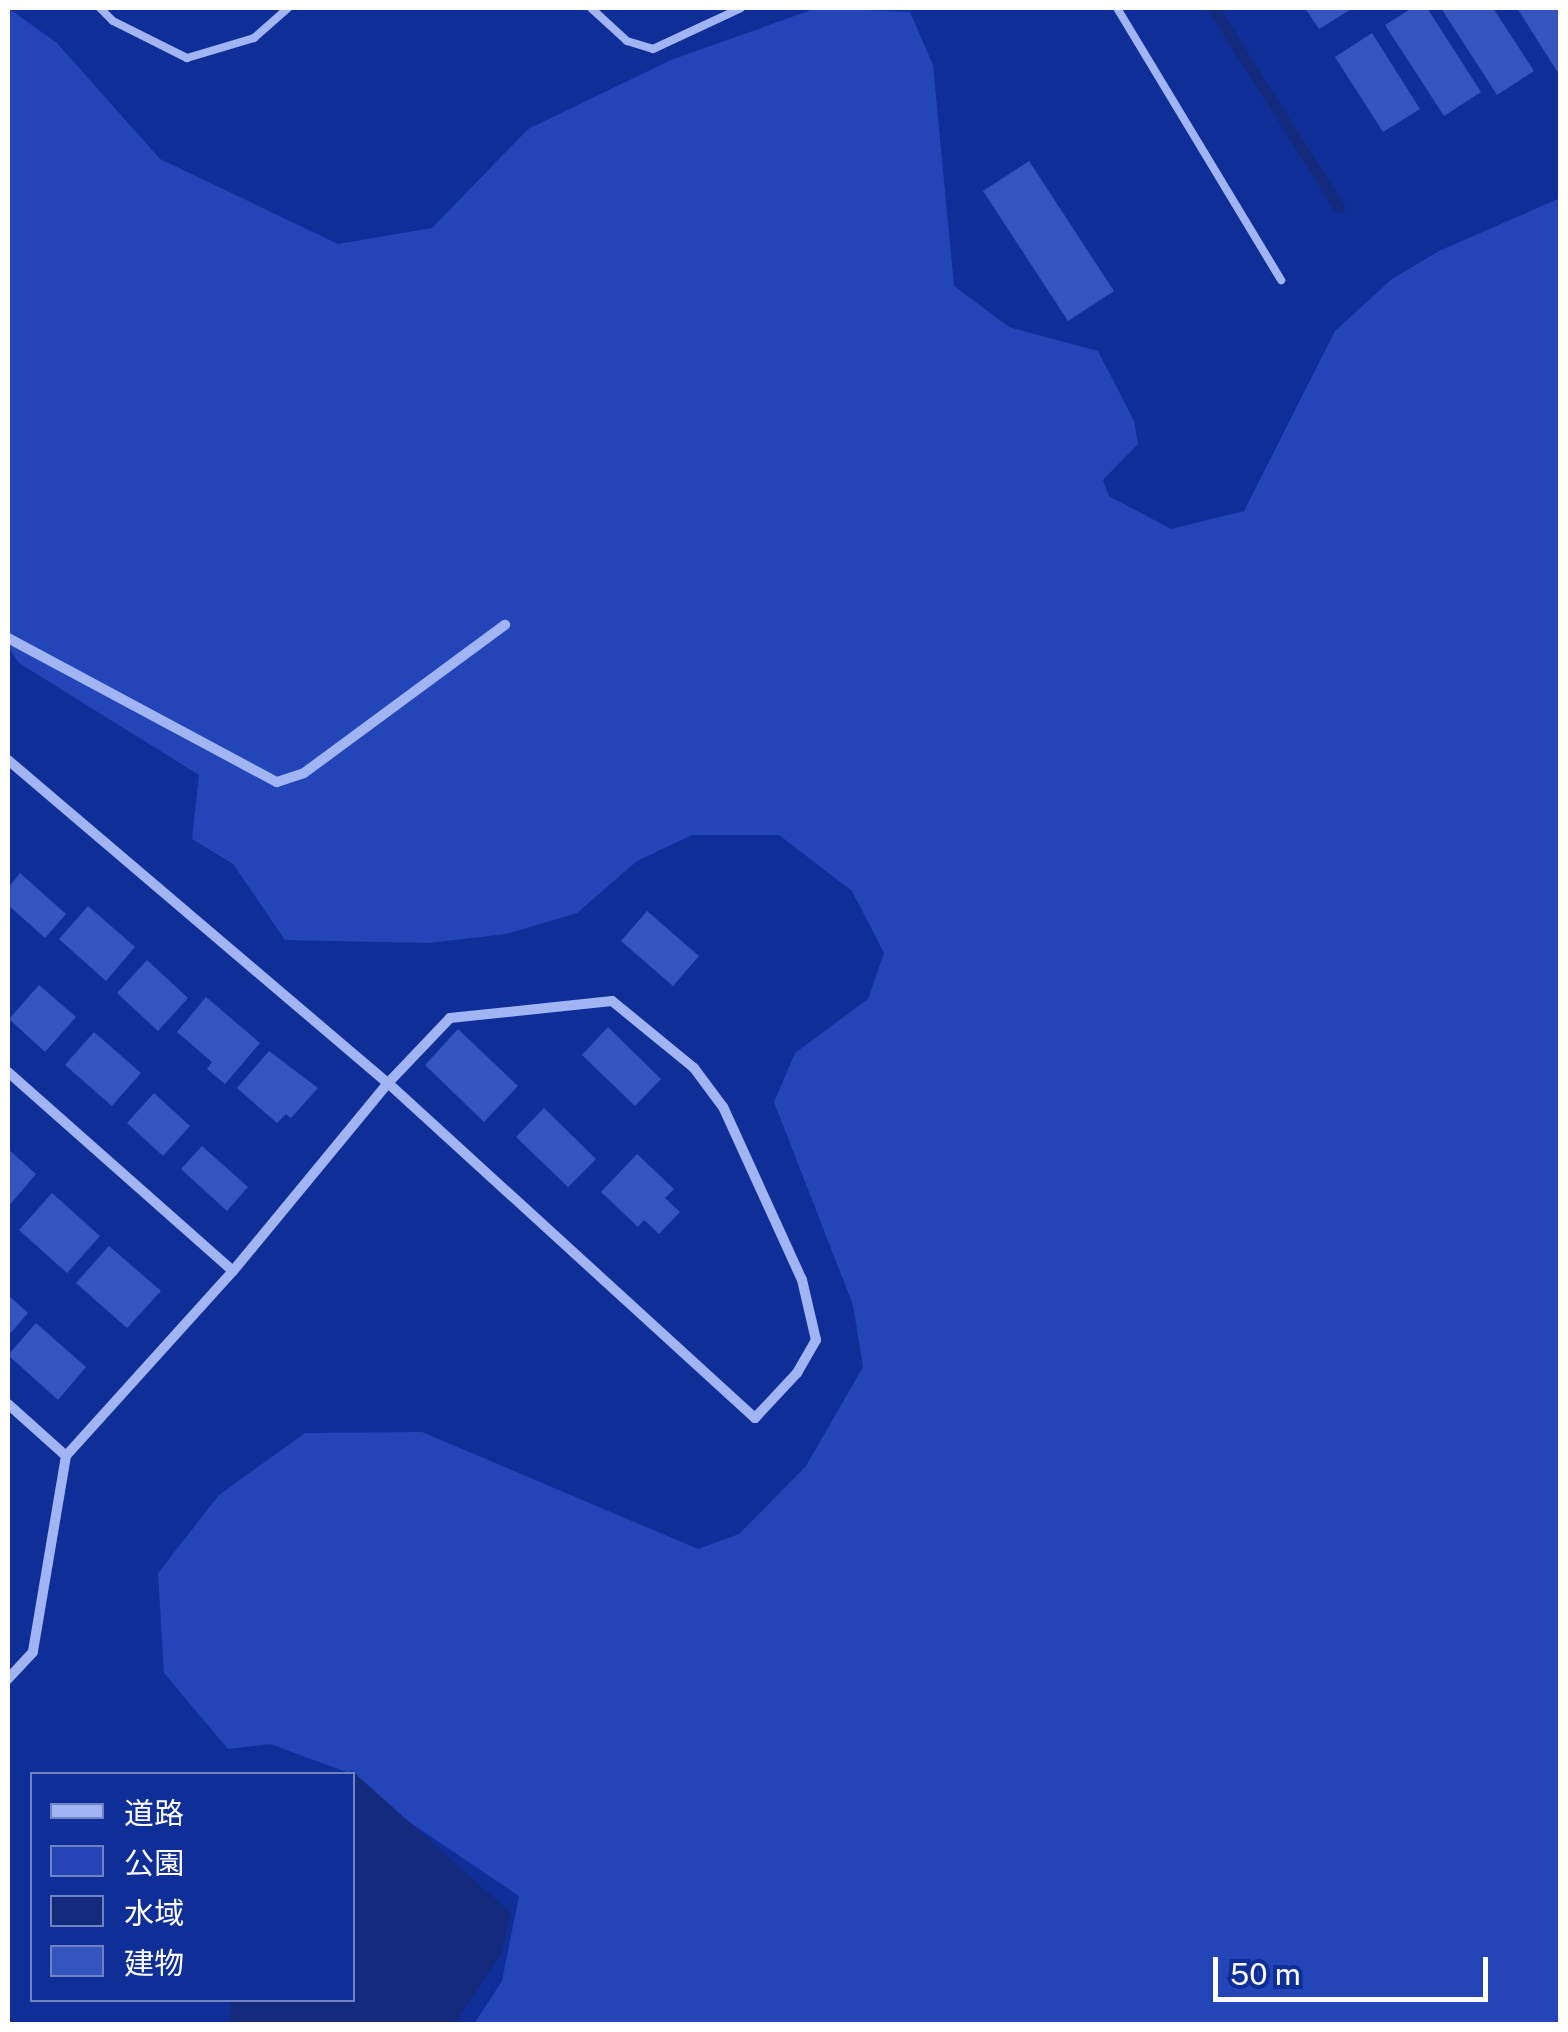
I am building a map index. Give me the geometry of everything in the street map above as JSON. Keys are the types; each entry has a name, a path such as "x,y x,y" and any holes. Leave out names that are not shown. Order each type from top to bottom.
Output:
{"street":[{"path":"8,638 277,782 304,773 505,625"},
{"path":"8,760 388,1083 755,1418 797,1372 816,1340 802,1280 723,1107 694,1068 612,1000 450,1018 388,1083 233,1270 66,1456 33,1652 8,1679"},
{"path":"8,1072 233,1270"},
{"path":"8,1404 66,1456"}],"lane":[{"path":"100,8 113,21 188,58 254,38 288,8"},
{"path":"590,8 627,42 653,49 741,8"},
{"path":"1117,8 1281,280"}],"green space":[{"path":"8,8 57,43 160,159 338,244 432,228 528,129 671,60 817,8 910,12 933,65 954,286 1009,327 1098,351 1134,421 1138,444 1103,480 1109,496 1171,529 1244,511 1335,331 1392,279 1439,251 1560,198 1560,2024 474,2024 502,1981 519,1896 355,1785 355,1772 270,1744 228,1749 164,1673 158,1573 219,1495 305,1433 422,1432 698,1549 739,1534 806,1466 863,1367 853,1305 774,1102 795,1053 868,999 884,953 852,891 779,835 692,835 637,861 577,913 506,934 429,943 285,940 233,864 192,839 199,775 19,663 8,647"}],"water":[{"path":"355,1774 511,1913 501,1954 455,2024 230,2024 230,2002 355,2002"}],"building":[{"path":"1305,8 1353,8 1319,29"},
{"path":"1412,8 1427,8 1481,92 1444,116 1385,25"},
{"path":"1441,8 1493,8 1534,71 1497,95"},
{"path":"1517,8 1560,8 1560,76"},
{"path":"1372,33 1420,109 1383,132 1335,57"},
{"path":"1029,161 1114,291 1068,321 983,191"},
{"path":"20,873 66,914 45,938 8,905 8,888"},
{"path":"88,906 135,947 106,981 59,939"},
{"path":"647,911 699,956 673,986 621,941"},
{"path":"147,960 188,998 158,1031 117,993"},
{"path":"39,985 76,1017 45,1052 9,1019"},
{"path":"206,997 260,1043 225,1084 207,1069 212,1062 177,1032"},
{"path":"608,1027 661,1079 635,1106 582,1055"},
{"path":"458,1029 518,1086 484,1122 425,1065"},
{"path":"94,1032 141,1073 112,1106 65,1065"},
{"path":"269,1051 318,1088 291,1118 286,1114 277,1123 237,1088"},
{"path":"154,1093 190,1126 163,1156 127,1123"},
{"path":"544,1108 596,1159 568,1187 516,1137"},
{"path":"202,1146 248,1187 227,1211 181,1169"},
{"path":"8,1149 36,1174 8,1207"},
{"path":"637,1154 674,1189 665,1198 680,1212 659,1234 644,1220 638,1227 601,1192"},
{"path":"52,1193 100,1236 67,1273 19,1230"},
{"path":"109,1246 161,1291 127,1328 76,1283"},
{"path":"8,1295 28,1313 8,1336"},
{"path":"36,1323 86,1367 58,1400 8,1355"}],"waterway":[{"path":"1213,8 1339,207"}]}
